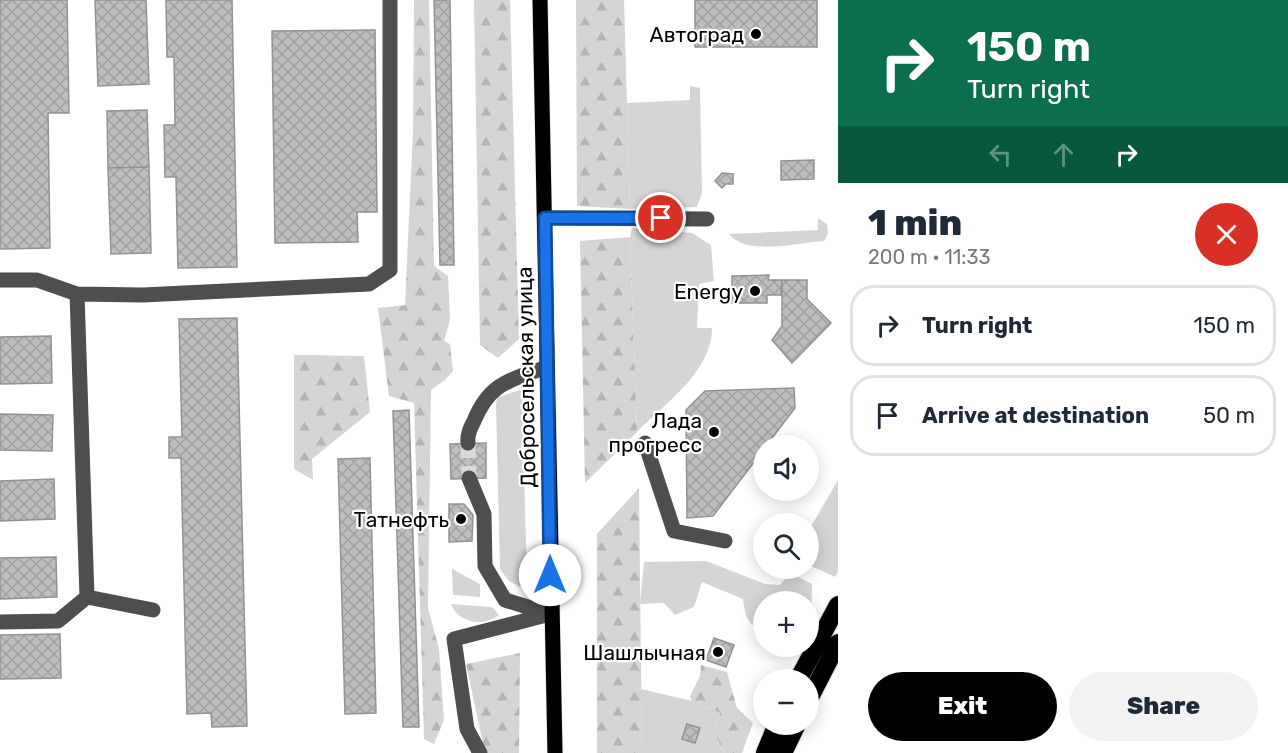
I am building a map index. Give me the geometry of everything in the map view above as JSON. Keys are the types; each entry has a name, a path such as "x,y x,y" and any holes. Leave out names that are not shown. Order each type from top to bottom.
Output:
{"highway":[{"path":"804,669 838,605"},
{"path":"819,679 838,643"},
{"path":"765,753 772,735"},
{"path":"783,753 792,735"}],"main road":[{"name":"Добросельская улица","path":"540,0 550,614 555,753"}],"lane":[{"path":"0,280 37,280 77,294 143,295 369,284 390,270 390,0"},
{"path":"545,218 708,219"},
{"path":"77,294 87,597"},
{"path":"468,443 467,436 481,403 499,384 547,367"},
{"path":"645,443 674,531 725,541"},
{"path":"469,478 484,514 485,566 505,600 550,614"},
{"path":"87,597 153,610"},
{"path":"0,622 58,621 87,597"},
{"path":"480,753 467,729 454,639 550,614"}],"green space":[{"path":"414,0 429,0 434,266 448,276 450,320 444,341 450,344 453,371 431,390 428,608 439,649 444,720 434,744 424,739 414,403 389,396 378,308 405,305 413,131"},
{"path":"474,0 510,0 519,339 498,358 480,345"},
{"path":"576,0 624,0 630,209 577,206"},
{"path":"690,86 700,88 702,193 697,207 630,209 627,103 690,100"},
{"path":"818,218 827,224 828,234 824,241 759,246 737,241 729,234 818,230"},
{"path":"632,228 692,233 711,245 714,281 699,284 697,328 712,328 710,344 704,359 685,386 637,432 630,237"},
{"path":"630,237 637,432 585,483 580,241"},
{"path":"294,355 364,356 370,412 312,459 313,480 294,469"},
{"path":"522,389 527,583 520,587 509,581 500,569 496,405 497,398"},
{"path":"838,480 838,572 835,577 819,570 819,513"},
{"path":"639,488 642,753 597,753 597,534"},
{"path":"706,561 765,584 780,585 785,579 802,579 812,584 812,591 753,591 753,626 748,619 743,599 702,582 694,607 675,615 664,603 640,604 644,562"},
{"path":"452,569 480,584 480,597 453,595"},
{"path":"451,604 492,607 499,615 486,621 472,622 460,616"},
{"path":"520,653 519,753 485,753 466,664"},
{"path":"701,665 727,672 737,708 753,723 742,753 724,753 714,732 720,713 708,707 695,711 690,696 700,676"},
{"path":"641,689 692,701 695,711 708,707 720,713 714,732 724,753 642,753"}],"building":[{"path":"0,0 67,0 69,113 48,113 50,248 0,249"},
{"path":"95,0 146,0 149,84 98,86"},
{"path":"166,0 232,0 237,267 178,268 176,177 165,177 164,125 175,125 174,57 167,57"},
{"path":"434,0 450,0 454,265 440,265"},
{"name":"Автоград","path":"695,0 817,0 817,47 695,47"},
{"path":"375,30 377,212 357,212 358,242 275,243 272,31"},
{"path":"147,110 149,167 108,168 107,111"},
{"path":"814,160 814,179 781,180 781,161"},
{"path":"149,167 151,253 111,254 108,168"},
{"path":"722,173 733,174 733,184 726,184 722,188 715,181"},
{"path":"769,275 768,280 782,280 781,295 767,295 767,303 732,303 732,276"},
{"path":"782,280 807,280 807,299 831,323 792,363 772,340 782,326"},
{"path":"237,318 247,726 212,727 211,713 187,714 181,458 169,458 169,437 182,437 179,319"},
{"path":"51,336 52,383 0,384 0,337"},
{"path":"794,388 795,408 774,435 753,435 753,463 713,516 687,518 686,410 705,391"},
{"path":"409,410 419,727 403,727 393,411"},
{"path":"0,414 53,415 52,451 0,450"},
{"path":"486,443 486,478 451,479 450,444"},
{"path":"370,458 376,713 345,714 338,459"},
{"path":"54,479 55,519 0,521 0,481"},
{"path":"449,504 464,504 473,515 472,541 449,542"},
{"path":"56,557 57,597 0,599 0,558"},
{"path":"60,634 61,678 0,679 0,635"},
{"path":"714,638 734,645 726,667 706,660"},
{"path":"687,724 700,728 695,743 682,739"}],"tunnel":[{"path":"468,443 469,478"}],"place":[{"name":"Автоград","path":"756,34"},
{"name":"Energy","path":"755,291"},
{"name":"Лада прогресс","path":"714,432"},
{"name":"Татнефть","path":"461,519"},
{"name":"Шашлычная","path":"718,652"}],"route":[{"path":"550,575 545,218 661,218"}]}
